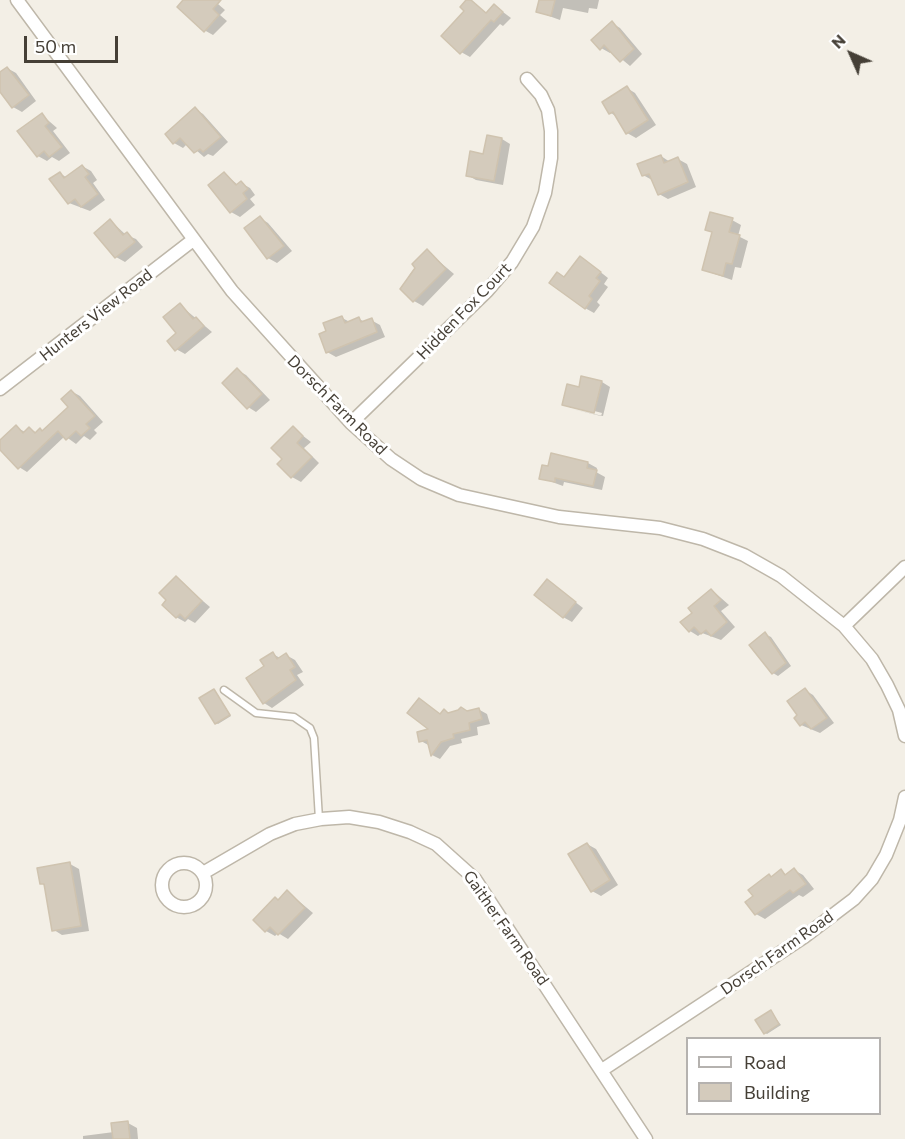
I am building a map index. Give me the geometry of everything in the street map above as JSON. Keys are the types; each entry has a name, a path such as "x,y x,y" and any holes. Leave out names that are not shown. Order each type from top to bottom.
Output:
{"street":[{"name":"Dorsch Farm Road","path":"17,0 193,240 275,342 351,423 391,459 420,479 459,495 560,517 660,528 703,539 734,551 781,576 844,626 872,659 899,710 905,736"},
{"name":"Hidden Fox Court","path":"351,423 488,291 512,262 533,227 544,193 551,158 552,131 542,95 527,79"},
{"name":"Hunters View Road","path":"0,389 193,240"},
{"path":"844,626 905,567"},
{"name":"Dorsch Farm Road","path":"602,1070 804,937 854,899 872,879 886,855 900,820 905,797"},
{"name":"Gaither Farm Road","path":"203,873 270,834 295,824 319,819 349,817 379,822 410,831 436,844 475,879 646,1139"}],"lane":[{"path":"224,690 256,713 294,717 310,728 314,738 319,819"}],"building":[{"path":"183,0 221,0 213,9 219,15 204,32 177,7"},
{"path":"466,0 471,0 486,13 494,4 503,12 494,22 491,20 460,54 441,36 464,11 460,7"},
{"path":"539,0 555,0 551,16 536,12"},
{"path":"612,21 634,49 620,62 604,45 600,50 591,40"},
{"path":"7,67 29,95 12,108 0,92 0,72"},
{"path":"627,86 648,120 626,134 613,112 609,114 602,102"},
{"path":"195,107 221,137 203,152 200,149 194,153 180,138 173,144 165,134"},
{"path":"42,113 49,123 45,126 62,147 49,157 44,151 37,157 17,131"},
{"path":"487,135 502,138 494,181 466,176 470,151 483,154"},
{"path":"661,155 664,163 678,157 688,182 658,195 649,174 642,176 637,164"},
{"path":"82,165 89,174 85,177 98,194 81,207 75,199 68,204 49,179 60,172 64,178"},
{"path":"224,172 236,185 241,181 248,189 243,193 247,199 230,213 208,185"},
{"path":"710,212 733,218 729,232 740,235 732,264 726,263 723,276 702,270 712,232 705,230"},
{"path":"260,216 284,246 267,259 244,228"},
{"path":"110,219 123,235 127,232 135,242 115,258 94,233"},
{"path":"427,249 446,269 413,302 400,289 415,268 412,264"},
{"path":"580,256 601,272 596,278 600,281 589,296 592,299 585,309 549,283 557,272 564,277"},
{"path":"180,303 193,319 196,317 204,326 175,351 167,341 176,333 163,317"},
{"path":"342,316 345,323 359,317 361,322 372,318 377,332 326,353 319,334 326,331 323,323"},
{"path":"237,368 262,394 247,409 222,383"},
{"path":"581,376 602,381 594,413 562,405 567,384 579,387"},
{"path":"71,390 95,416 86,424 90,428 81,436 76,431 66,440 58,431 18,469 0,450 0,440 16,425 23,433 29,427 35,433 40,428 42,431 68,407 61,399"},
{"path":"293,426 303,436 297,443 312,457 291,478 277,464 282,459 271,448"},
{"path":"551,453 588,462 587,468 597,470 593,486 555,478 555,482 539,479 542,465 548,466"},
{"path":"176,576 202,601 185,619 180,614 176,618 162,605 166,600 159,593"},
{"path":"547,579 576,602 563,618 534,595"},
{"path":"711,589 721,600 714,606 727,622 711,636 706,630 701,634 694,627 689,632 680,622 692,613 688,608"},
{"path":"765,632 786,663 772,674 749,645"},
{"path":"273,652 277,659 286,653 295,667 290,670 296,680 263,704 246,678 264,666 260,660"},
{"path":"805,688 827,718 811,729 805,722 800,726 794,718 797,715 787,701"},
{"path":"214,689 230,715 215,724 199,698"},
{"path":"419,698 440,714 444,709 448,713 461,707 467,711 479,708 482,719 469,723 470,730 453,734 454,738 441,742 431,756 427,740 419,742 417,732 428,729 407,713"},
{"path":"587,843 610,880 591,892 568,854"},
{"path":"70,862 81,926 52,931 44,884 40,884 37,868"},
{"path":"794,868 806,884 793,893 790,890 755,915 745,902 753,896 748,890 769,874 771,877 781,869 785,875"},
{"path":"287,890 305,908 278,935 270,927 265,932 253,920 275,897 278,900"},
{"path":"771,1010 779,1024 764,1034 755,1020"},
{"path":"128,1121 130,1139 113,1139 111,1123"}]}
